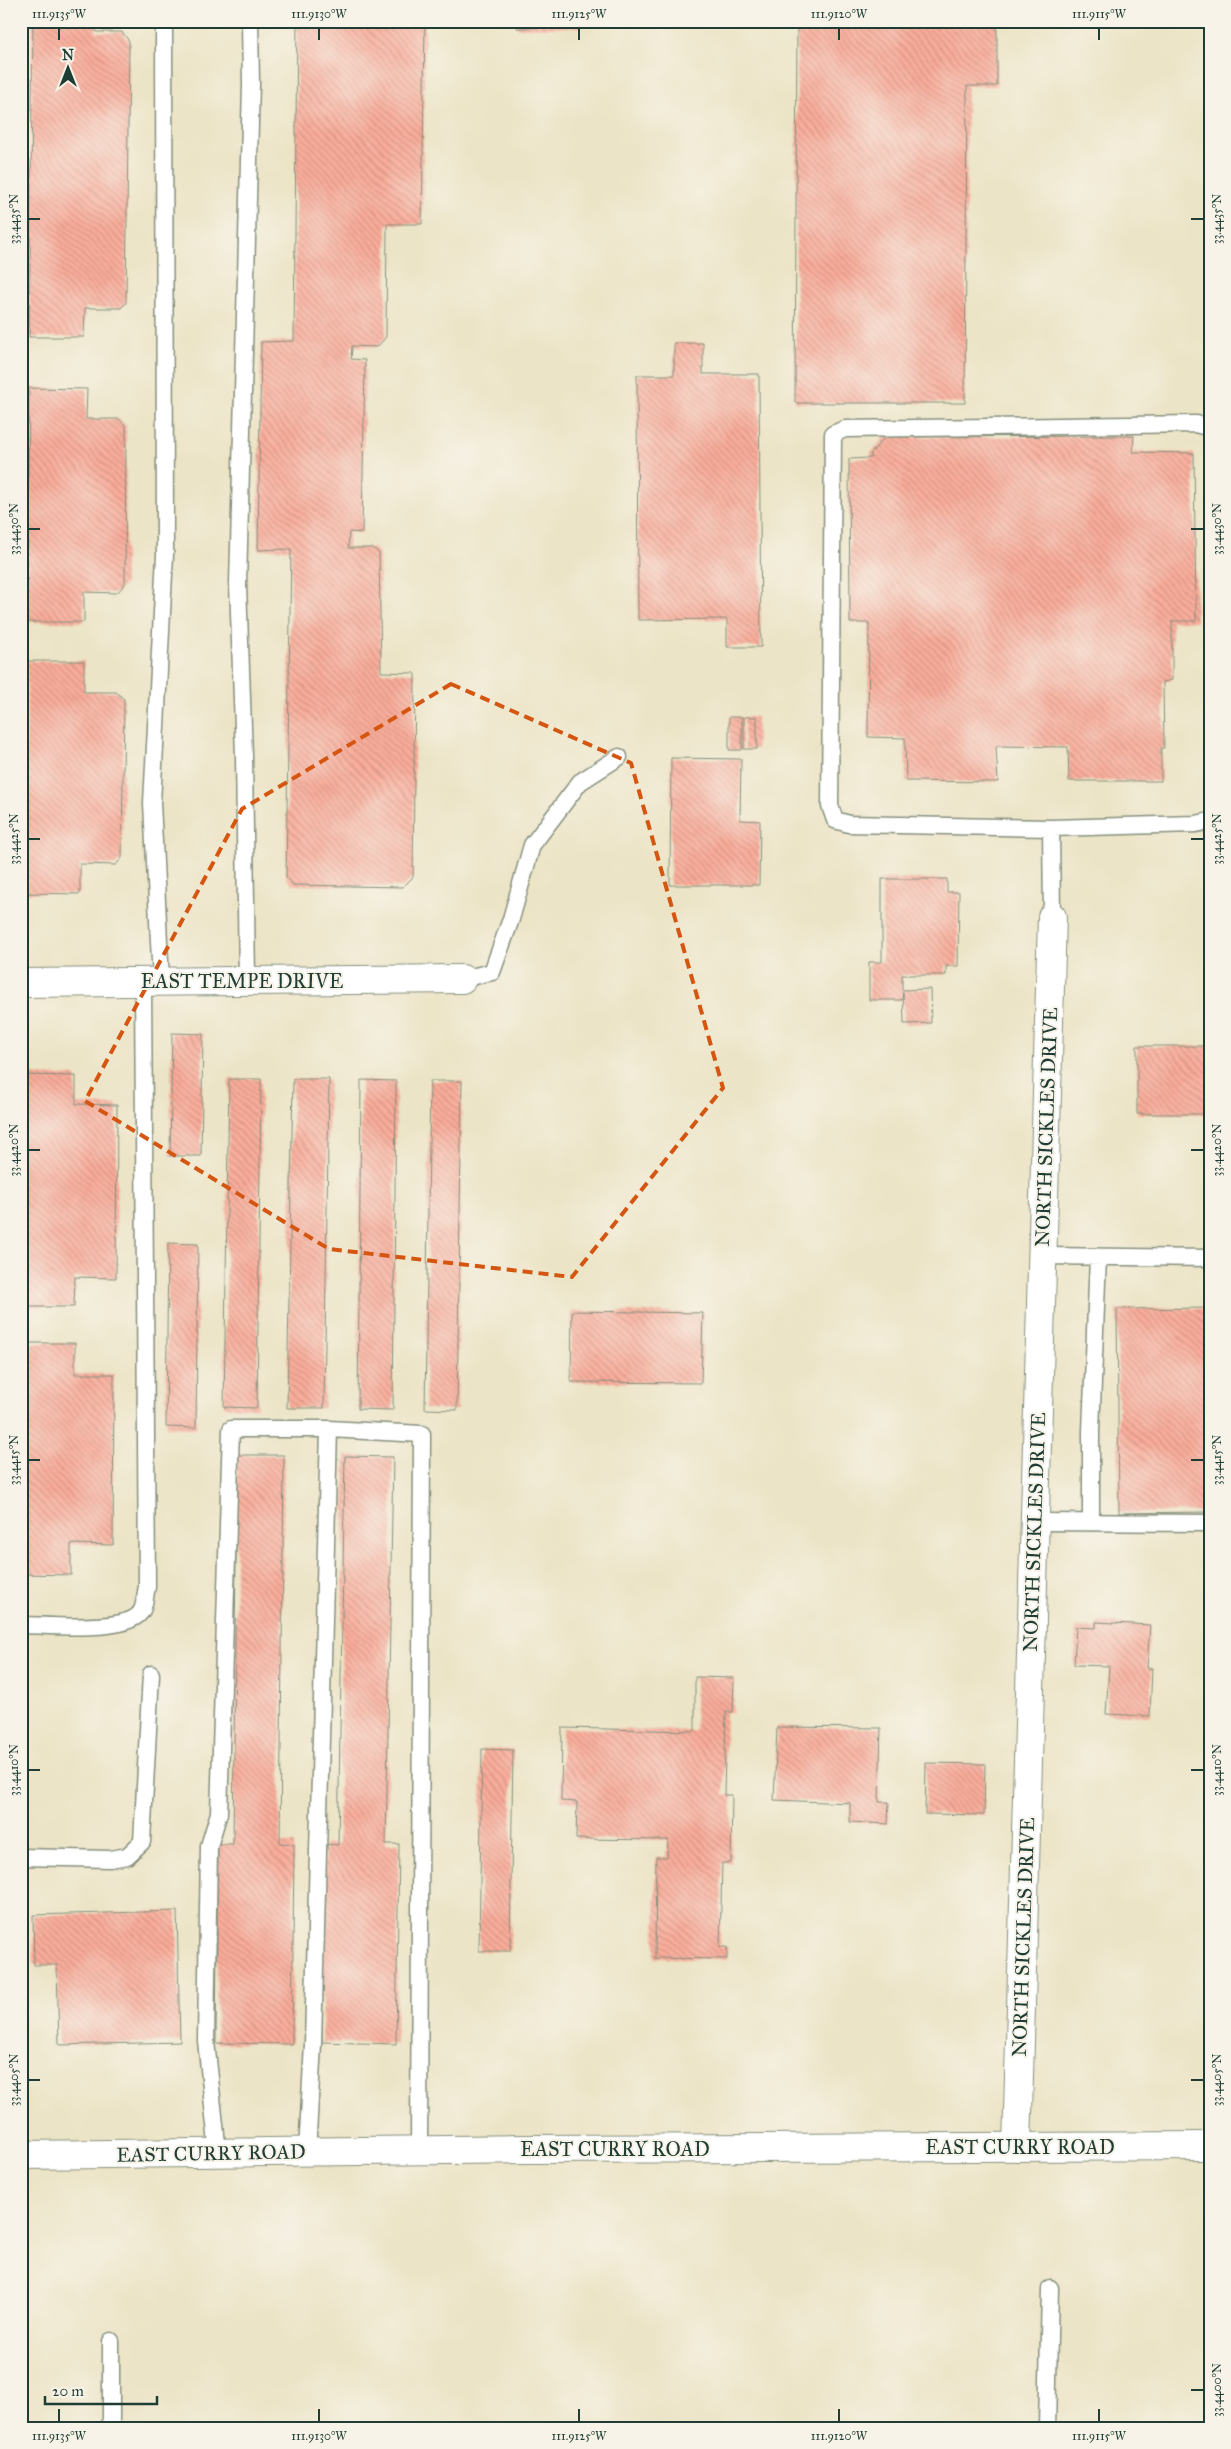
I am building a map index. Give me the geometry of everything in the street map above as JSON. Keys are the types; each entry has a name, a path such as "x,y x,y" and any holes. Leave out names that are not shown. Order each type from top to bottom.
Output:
{"street":[{"name":"NORTH SICKLES DRIVE","path":"1017,2147 1052,917"},
{"name":"EAST TEMPE DRIVE","path":"21,983 462,979"},
{"name":"EAST CURRY ROAD","path":"21,2155 418,2150 1210,2146"}],"lane":[{"path":"21,1624 103,1626 128,1622 142,1611 147,1587 152,803 165,555 164,21"},
{"path":"247,981 244,756 238,584 250,134 250,21"},
{"path":"1210,428 1196,424 844,429 832,434 832,815 835,820 849,824 1051,828 1210,822"},
{"path":"462,979 492,972 511,919 532,845 580,782 619,757"},
{"path":"1051,828 1052,917"},
{"path":"1042,1256 1210,1258"},
{"path":"1091,1522 1091,1431 1098,1257"},
{"path":"218,2153 206,2040 209,1846 219,1814 231,1429 329,1429 422,1434 418,2150"},
{"path":"307,2152 314,2024 329,1429"},
{"path":"1034,1522 1210,1523"},
{"path":"21,1857 110,1859 127,1856 142,1842 151,1674"},
{"path":"1047,2428 1050,2288"},
{"path":"111,2341 111,2428"}],"highlighted area":[{"path":"451,684 631,763 723,1088 572,1277 329,1249 85,1101 242,809"}],"building":[{"path":"33,21 96,21 96,32 122,32 129,41 126,303 121,308 85,308 84,337 29,337"},
{"path":"297,21 425,21 422,224 387,224 386,337 377,347 352,346 351,359 365,360 362,533 349,532 348,548 373,548 379,553 381,672 415,673 413,877 403,887 293,885 286,878 291,549 258,550 261,342 294,341"},
{"path":"517,21 581,21 581,27 517,28"},
{"path":"797,21 997,21 997,86 967,86 965,403 795,403"},
{"path":"674,343 703,343 703,374 759,374 761,647 727,647 727,619 638,620 637,375 674,375"},
{"path":"29,388 87,389 86,419 119,419 126,426 125,584 117,593 84,592 84,622 27,622"},
{"path":"1134,436 1133,452 1194,453 1196,621 1172,621 1172,680 1163,682 1164,748 1161,748 1161,781 1069,781 1068,747 996,746 998,782 906,781 905,738 868,737 869,623 850,623 849,459 871,458 871,453 885,437"},
{"path":"27,661 84,661 84,692 116,692 124,699 122,858 116,865 80,864 80,894 24,893"},
{"path":"729,717 742,717 742,750 729,750"},
{"path":"744,717 757,717 757,749 744,749"},
{"path":"671,758 741,759 740,820 760,821 759,885 670,885"},
{"path":"882,879 947,879 947,892 959,892 958,966 946,966 946,975 902,975 902,990 930,989 931,1023 904,1024 903,992 902,1000 869,1000 869,962 882,962"},
{"path":"172,1033 203,1034 201,1156 170,1156"},
{"path":"1137,1046 1210,1046 1210,1114 1137,1114"},
{"path":"21,1075 76,1076 76,1104 117,1105 116,1278 75,1277 74,1307 21,1307"},
{"path":"229,1079 261,1079 257,1408 224,1407"},
{"path":"293,1079 329,1079 324,1408 287,1408"},
{"path":"361,1080 396,1081 393,1410 358,1409"},
{"path":"430,1081 462,1081 457,1410 425,1409"},
{"path":"168,1243 198,1244 196,1428 166,1427"},
{"path":"1210,1308 1210,1512 1119,1513 1117,1309"},
{"path":"572,1311 703,1313 701,1383 571,1382"},
{"path":"21,1343 75,1343 75,1374 114,1374 113,1545 71,1544 71,1575 21,1574"},
{"path":"237,1455 284,1455 280,1843 294,1844 292,2044 216,2043 218,1844 233,1844"},
{"path":"345,1456 393,1457 386,1844 399,1844 396,2044 322,2042 325,1844 338,1845"},
{"path":"1096,1622 1150,1625 1147,1668 1152,1668 1150,1716 1106,1714 1109,1666 1074,1665 1076,1627 1096,1628"},
{"path":"695,1677 734,1678 733,1712 726,1712 724,1795 732,1795 731,1863 722,1863 720,1947 727,1947 727,1959 655,1958 656,1857 667,1857 668,1840 576,1839 577,1802 561,1801 562,1728 695,1731"},
{"path":"777,1727 881,1728 879,1802 889,1802 888,1824 850,1822 850,1803 774,1800"},
{"path":"482,1749 513,1750 510,1951 479,1951"},
{"path":"926,1763 985,1764 984,1815 925,1814"},
{"path":"177,1911 180,2042 59,2045 57,1965 34,1965 33,1915"}]}
